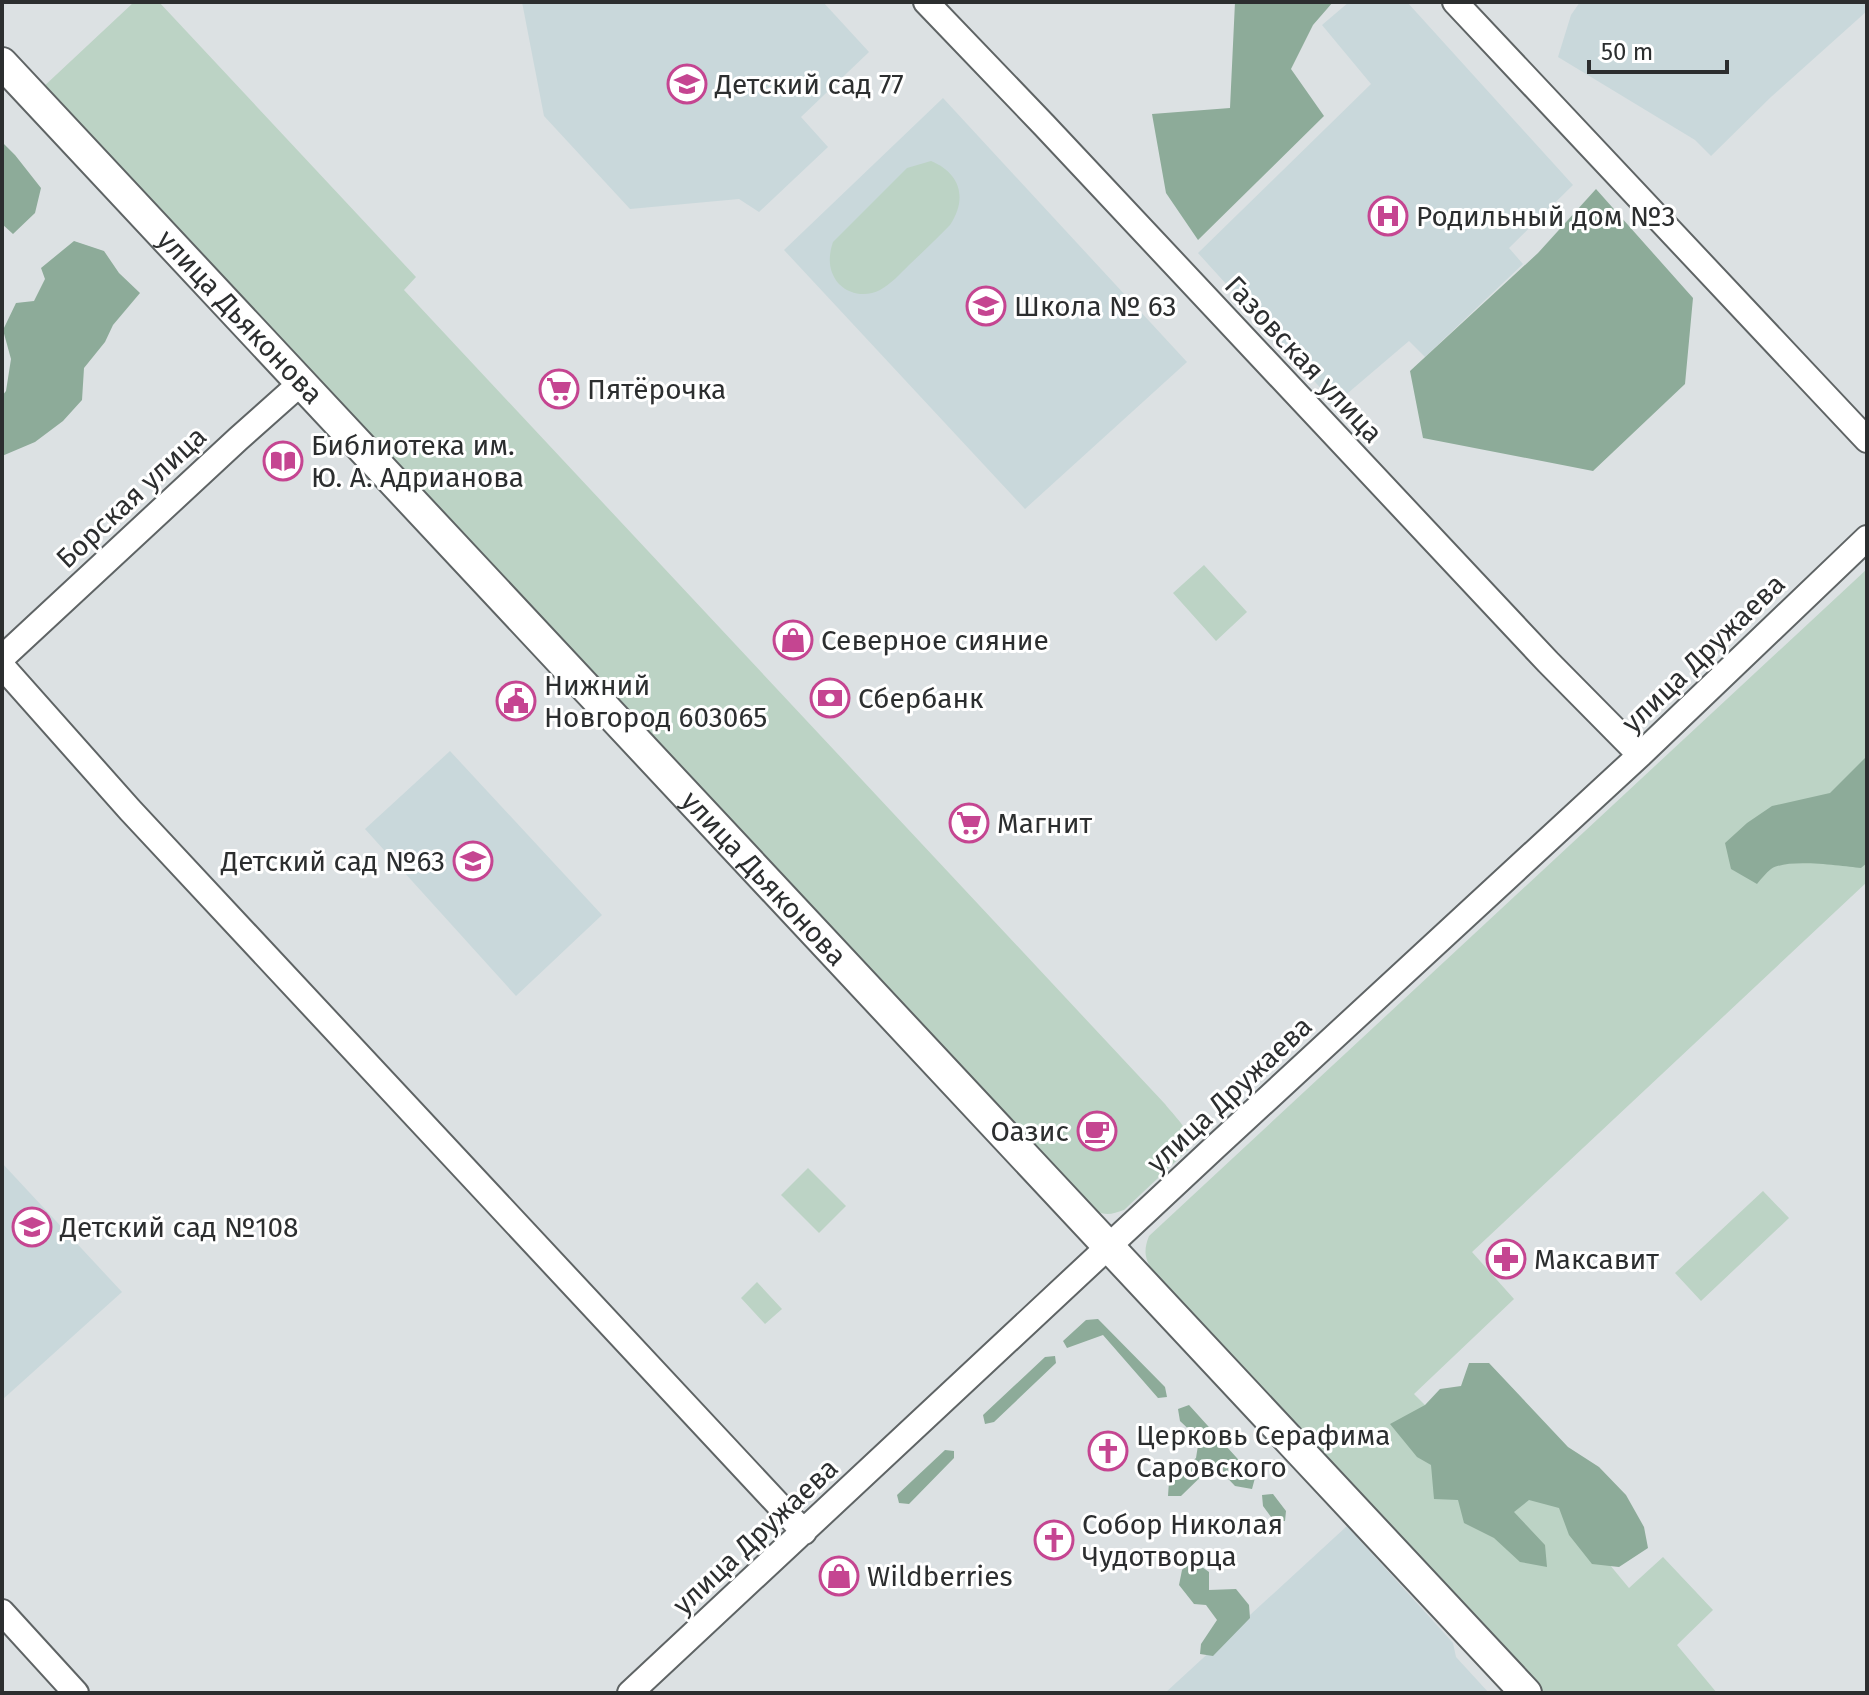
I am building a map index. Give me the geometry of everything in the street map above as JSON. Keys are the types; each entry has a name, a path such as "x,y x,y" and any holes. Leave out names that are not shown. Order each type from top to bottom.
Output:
{"main road":[{"name":"улица Дьяконова","path":"2,63 1526,1693"}],"street":[{"name":"Газовская улица","path":"926,2 1548,662 1640,755"},
{"path":"1455,2 1867,440"},
{"name":"Борская улица","path":"2,658 302,382"},
{"name":"улица Дружаева","path":"630,1693 1640,755 1867,538"},
{"path":"2,666 130,810 804,1532"},
{"path":"2,1612 76,1693"}],"shaded area":[{"name":"Детский сад 77","path":"522,2 823,2 869,52 801,117 828,147 759,212 739,199 630,209 544,116"},
{"name":"Родильный дом №3","path":"1349,2 1407,2 1573,185 1509,248 1523,264 1425,357 1409,341 1335,404 1198,253 1371,84 1322,25"},
{"path":"1580,2 1867,2 1867,11 1711,156 1695,140 1558,57 1571,15"},
{"name":"Школа № 63","path":"943,98 1187,362 1025,509 784,250"},
{"name":"Детский сад №63","path":"450,751 602,915 516,996 365,829"},
{"name":"Детский сад №108","path":"2,1163 122,1292 2,1400"},
{"path":"1347,1526 1453,1643 1456,1657 1489,1693 1165,1693"}],"green space":[{"path":"134,2 159,2 416,277 404,290 1178,1119 1186,1131 1189,1149 1124,1210 1110,1214 1096,1211 41,89"},
{"path":"1235,2 1333,2 1313,25 1291,69 1324,116 1198,240 1166,193 1152,114 1230,108"},
{"path":"2,142 41,188 35,213 13,234 2,224"},
{"path":"931,161 949,172 958,187 959,205 950,225 880,290 859,294 843,288 831,269 833,242 907,168"},
{"path":"1596,189 1693,298 1685,384 1593,471 1423,438 1410,371 1538,253"},
{"path":"74,241 104,251 119,273 140,293 113,325 105,342 84,368 82,400 63,421 35,442 2,456 2,396 6,391 11,359 3,330 16,303 34,301 45,279 41,268"},
{"path":"1204,565 1247,612 1216,641 1173,593"},
{"path":"1867,569 1867,882 1472,1252 1514,1299 1414,1394 1561,1506 1629,1588 1663,1557 1713,1610 1677,1645 1717,1693 1545,1693 1153,1272 1146,1255 1147,1241"},
{"path":"1867,756 1867,863 1861,868 1789,864 1771,869 1757,884 1731,869 1725,843 1747,823 1772,806 1830,793"},
{"path":"808,1168 846,1206 819,1233 781,1195"},
{"path":"1763,1191 1789,1218 1701,1301 1675,1273"},
{"path":"757,1282 782,1309 765,1324 741,1298"},
{"path":"1098,1319 1165,1387 1167,1397 1158,1398 1103,1335 1067,1348 1063,1341 1086,1320"},
{"path":"1055,1356 1056,1363 994,1422 985,1424 983,1415 1045,1357"},
{"path":"1469,1363 1489,1363 1568,1447 1599,1467 1626,1495 1644,1527 1648,1548 1619,1567 1592,1564 1569,1535 1559,1508 1529,1500 1514,1512 1545,1545 1547,1567 1520,1562 1494,1538 1464,1523 1458,1500 1434,1499 1431,1465 1417,1457 1390,1424 1425,1405 1440,1389 1461,1386"},
{"path":"1189,1405 1255,1478 1252,1489 1235,1486 1214,1464 1181,1496 1168,1496 1169,1481 1196,1458 1199,1439 1180,1421 1178,1409"},
{"path":"945,1450 954,1451 954,1458 909,1504 899,1503 897,1495"},
{"path":"1273,1494 1286,1511 1285,1521 1274,1521 1263,1506 1262,1495"},
{"path":"1191,1559 1209,1572 1209,1590 1236,1589 1249,1605 1250,1618 1213,1656 1200,1654 1201,1644 1217,1620 1206,1605 1194,1604 1179,1585 1182,1570"}],"place":[{"name":"Детский сад 77","path":"687,84"},
{"name":"Родильный дом №3","path":"1388,216"},
{"name":"Школа № 63","path":"986,306"},
{"name":"Пятёрочка","path":"559,389"},
{"name":"Библиотека им. Ю. А. Адрианова","path":"283,461"},
{"name":"Северное сияние","path":"793,640"},
{"name":"Сбербанк","path":"830,698"},
{"name":"Нижний Новгород 603065","path":"516,701"},
{"name":"Магнит","path":"969,823"},
{"name":"Детский сад №63","path":"473,861"},
{"name":"Оазис","path":"1097,1131"},
{"name":"Детский сад №108","path":"32,1227"},
{"name":"Максавит","path":"1506,1259"},
{"name":"Церковь Серафима Саровского","path":"1108,1451"},
{"name":"Собор Николая Чудотворца","path":"1054,1540"},
{"name":"Wildberries","path":"839,1576"}]}
